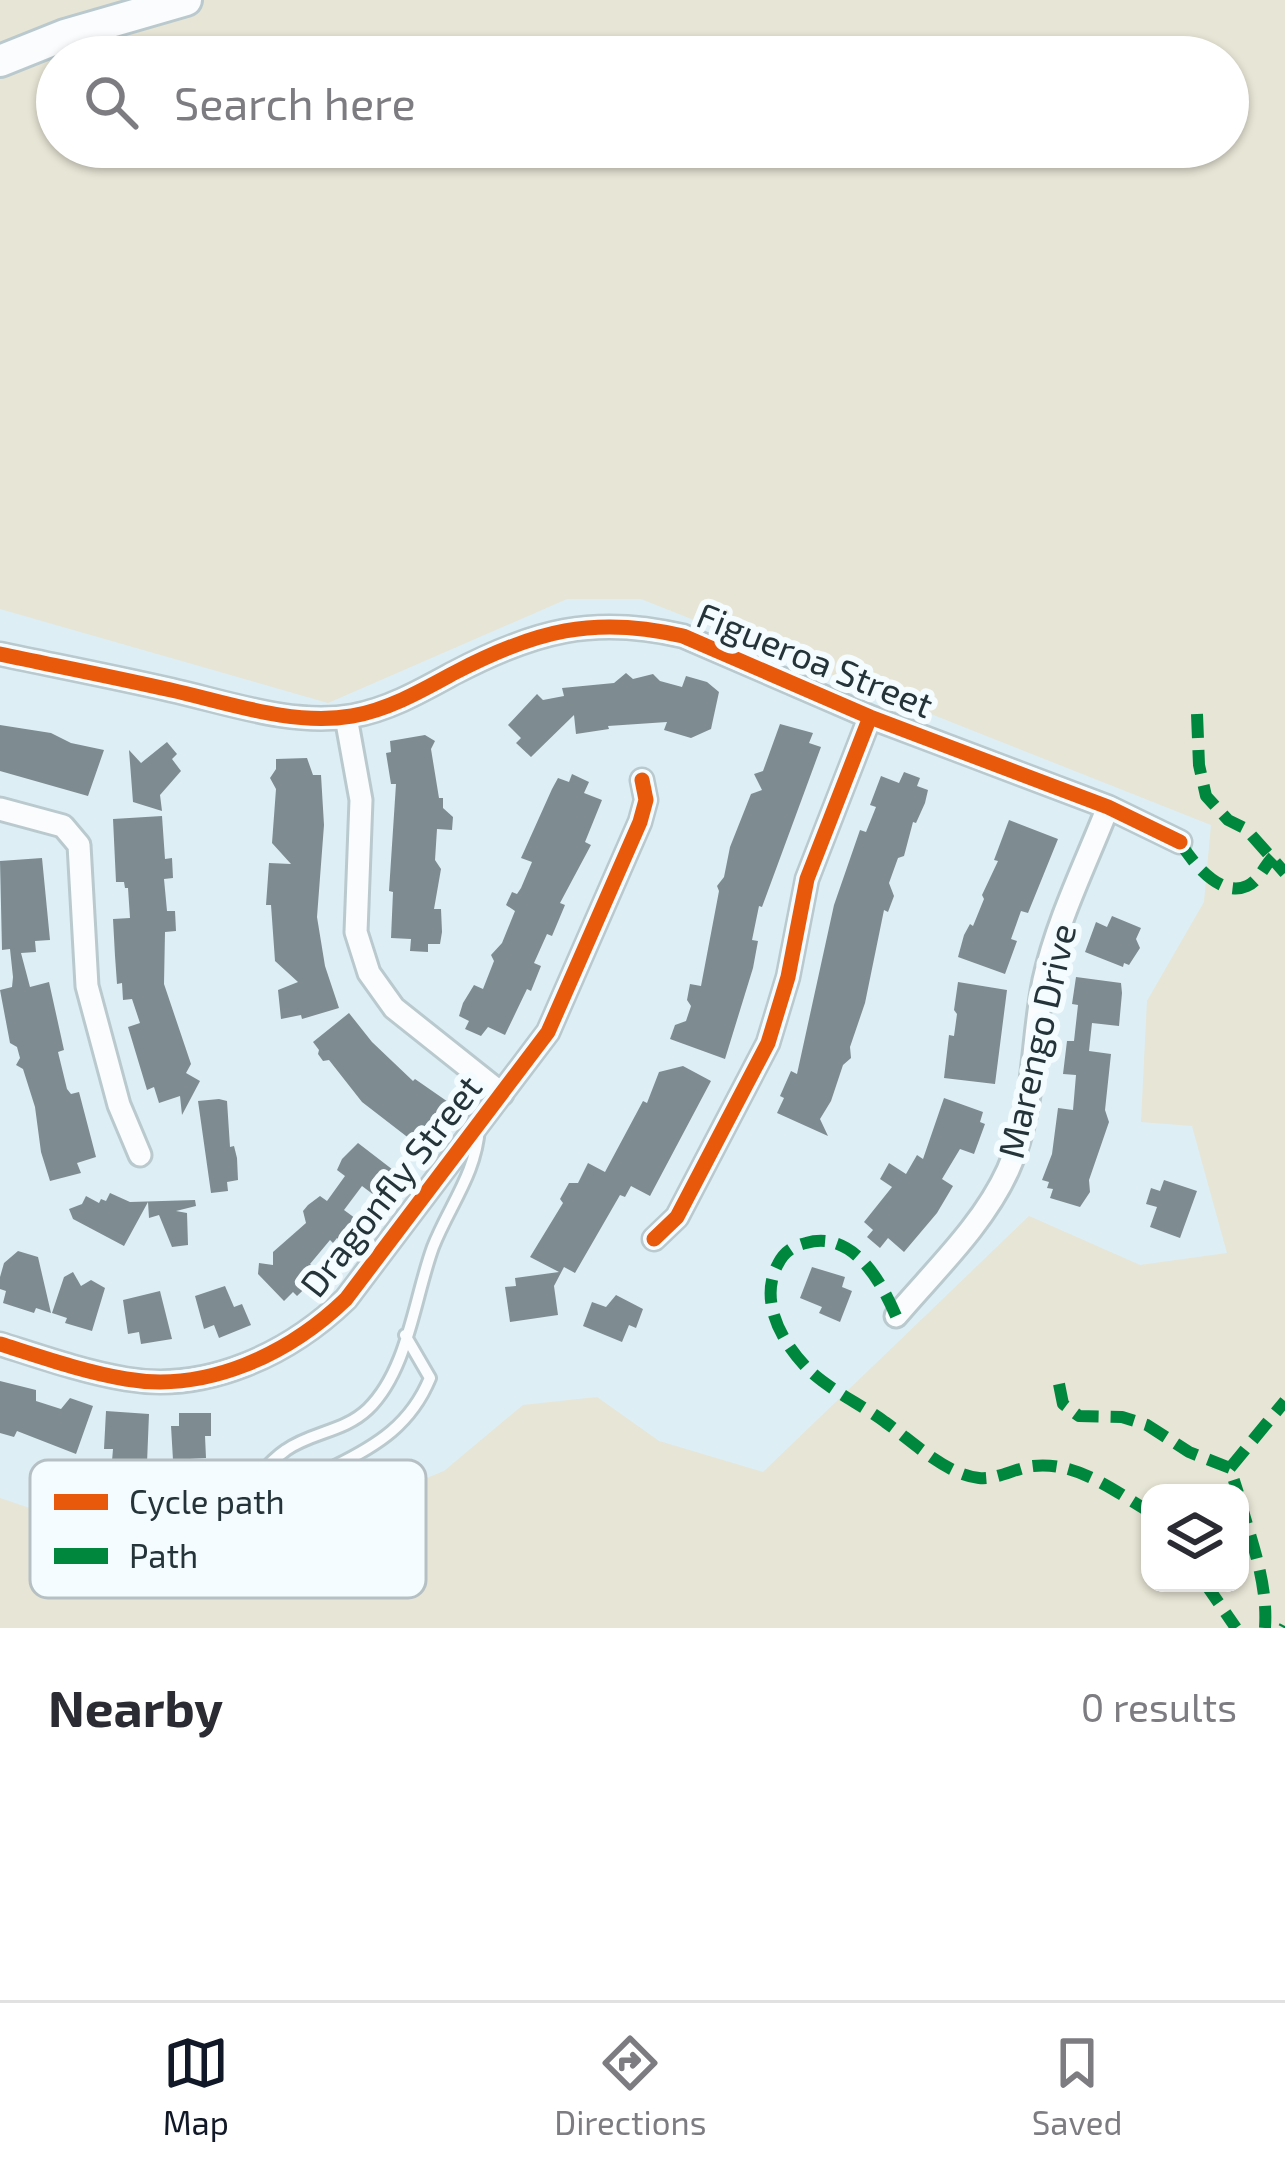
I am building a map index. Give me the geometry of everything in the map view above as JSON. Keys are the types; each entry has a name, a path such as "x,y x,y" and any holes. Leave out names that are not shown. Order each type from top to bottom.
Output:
{"street":[{"path":"63,36 186,0"},
{"path":"0,62 36,47"},
{"name":"Figueroa Street","path":"0,654 265,712 346,717 409,697 524,641 562,629 618,625 683,636 870,717 1108,807 1180,842"},
{"path":"346,717 361,800 356,932 369,974 394,1008 502,1094"},
{"path":"654,1239 677,1217 768,1043 788,977 807,879 870,717"},
{"name":"Dragonfly Street","path":"0,1344 129,1380 202,1380 267,1356 318,1326 346,1299 537,1048 563,1004 640,822 646,800 642,780"},
{"name":"Marengo Drive","path":"896,1316 970,1229 1008,1170 1028,1109 1053,946 1108,807"},
{"path":"0,808 63,826 79,845 87,986 119,1105 140,1156"}],"lane":[{"path":"276,1460 284,1450 365,1412 392,1375 440,1230 477,1153 479,1124"},
{"path":"345,1460 398,1429 419,1405 430,1378 405,1336"}],"shaded area":[{"path":"0,0 1285,0 1285,1628 0,1628 0,1498 30,1508 30,1598 426,1598 426,1478 444,1471 523,1405 597,1397 659,1441 763,1472 1029,1216 1140,1265 1227,1253 1192,1126 1141,1122 1147,1001 1204,902 1211,825 641,599 567,599 328,703 0,609"}],"building":[{"path":"626,673 633,679 653,674 682,687 686,676 707,682 719,692 711,729 691,738 664,730 667,722 608,726 576,734 574,715 531,757 516,743 521,738 508,725 537,694 543,700 564,696 562,688 614,683"},
{"path":"780,724 813,733 809,743 821,747 759,906 752,940 758,941 753,968 725,1059 670,1039 675,1025 686,1021 690,984 701,986 717,886 751,794 762,790 754,774 763,771"},
{"path":"0,725 51,733 104,750 88,796 0,771"},
{"path":"425,735 435,741 431,749 439,798 453,817 452,830 437,829 435,860 441,869 434,909 441,909 442,932 440,944 428,944 428,952 410,951 411,939 391,938 396,784 391,784 386,753 391,752 390,741"},
{"path":"167,742 177,754 172,759 181,771 160,795 162,811 133,802 129,750 141,763"},
{"path":"307,758 313,775 321,775 324,825 317,917 325,966 339,1008 302,1019 301,1015 281,1019 278,990 298,982 275,961 271,905 266,905 269,863 291,864 272,843 276,789 270,778 276,759"},
{"path":"904,772 920,778 917,786 928,790 889,883 894,896 888,912 884,910 851,1058 843,1065 820,1119 828,1136 777,1113 784,1098 780,1096 791,1071 797,1074 834,905 860,830 866,832 876,807 870,805 881,776 899,783"},
{"path":"572,774 589,782 584,793 602,800 585,842 591,845 560,903 565,905 552,936 547,934 534,963 541,966 531,991 527,989 505,1035 488,1027 481,1036 465,1029 469,1021 459,1016 463,1003 474,985 483,989 494,961 491,955 502,943 515,911 506,905 512,892 517,894 521,888 532,862 521,858 558,778 569,782"},
{"path":"162,816 165,859 172,858 173,878 164,879 167,911 175,911 176,931 165,932 164,984 191,1064 186,1073 200,1081 182,1115 180,1096 159,1103 154,1087 147,1090 128,1027 140,1023 132,999 123,1000 122,983 117,984 115,956 113,919 130,918 128,888 116,882 113,819"},
{"path":"1009,820 1058,839 1028,913 1021,911 1005,974 958,957 984,899"},
{"path":"42,858 50,940 35,941 36,952 21,953 30,987 49,982 67,1089 71,1094 79,1092 96,1157 77,1163 81,1173 50,1181 35,1107 23,1069 16,1065 20,1058 17,1047 10,1043 0,990 12,987 13,977 10,949 2,950 0,861"},
{"path":"1112,916 1141,928 1136,939 1140,948 1123,967 1085,952 1096,922 1107,927"},
{"path":"1076,977 1121,983 1122,993 1119,1026 1092,1023 1089,1051 1111,1054 1105,1110 1109,1122 1089,1180 1090,1192 1080,1207 1050,1198 1053,1189 1042,1180 1052,1154 1058,1108 1073,1110 1076,1075 1063,1074 1067,1041 1074,1041"},
{"path":"958,982 1007,990 995,1084 944,1078 949,1035 954,1036"},
{"path":"349,1013 413,1081 451,1104 419,1146 362,1102 329,1060 323,1061 318,1054 313,1042"},
{"path":"683,1066 711,1081 650,1196 631,1186 625,1197 620,1195 575,1273 564,1267 554,1286 558,1315 510,1322 505,1287 516,1286 515,1278 559,1272 530,1257 563,1203 560,1199 569,1183 578,1183 588,1163 605,1172 643,1101 647,1103 659,1072"},
{"path":"944,1098 983,1112 980,1122 985,1124 974,1154 960,1149 942,1179 953,1186 904,1252 888,1238 880,1248 867,1237 873,1230 864,1222 892,1187 880,1179 889,1163 906,1174 917,1155 923,1159"},
{"path":"198,1101 227,1101 238,1180 227,1182 228,1191 211,1193"},
{"path":"358,1143 397,1173 378,1198 362,1186 344,1210 359,1221 343,1242 330,1240 310,1264 320,1274 297,1296 293,1292 284,1301 258,1274 259,1263 273,1265 273,1252 306,1223 303,1211 308,1205 320,1196 327,1201 345,1176 337,1170 342,1159"},
{"path":"1164,1180 1197,1191 1180,1238 1150,1227 1157,1207 1146,1204 1151,1188 1160,1191"},
{"path":"110,1193 130,1202 195,1200 196,1206 176,1211 187,1213 188,1245 172,1247 159,1215 149,1218 148,1202 124,1246 73,1219 69,1209 82,1204 86,1196 99,1203"},
{"path":"18,1251 38,1257 51,1313 3,1303 6,1291 0,1289 0,1277 4,1263"},
{"path":"812,1267 845,1277 842,1287 852,1291 840,1322 819,1313 822,1307 800,1298"},
{"path":"73,1272 81,1286 91,1280 105,1288 92,1331 65,1323 67,1318 52,1313 64,1277"},
{"path":"225,1286 234,1307 242,1304 251,1325 219,1338 214,1325 204,1329 195,1296"},
{"path":"160,1291 172,1339 141,1344 139,1332 128,1334 123,1300"},
{"path":"616,1295 643,1309 636,1328 629,1325 622,1342 583,1326 592,1302 606,1307"},
{"path":"0,1381 36,1390 36,1401 61,1409 70,1398 93,1406 76,1454 17,1431 14,1437 0,1433"},
{"path":"106,1411 149,1414 147,1460 112,1460 113,1449 104,1449"},
{"path":"179,1413 211,1413 206,1458 173,1460 171,1426 179,1426"}],"marked path":[{"path":"1197,714 1206,796 1228,820 1246,829 1285,873"},
{"path":"1180,842 1199,868 1227,887 1251,884 1273,857"},
{"path":"896,1316 873,1273 837,1244 822,1241 793,1248 780,1260 772,1278 776,1321 799,1359 826,1384 941,1464 979,1478 1033,1466 1065,1468 1141,1507"},
{"path":"1059,1384 1063,1404 1079,1416 1122,1417 1147,1425 1189,1452 1230,1468 1235,1484"},
{"path":"1230,1468 1285,1401"},
{"path":"1249,1531 1262,1580 1265,1628"},
{"path":"1211,1592 1236,1628"}],"cycle path":[{"path":"0,654 261,712 329,718 392,704 483,658 538,637 593,627 651,630 683,636 870,717 1108,807 1180,842"},
{"path":"654,1239 677,1217 768,1043 788,977 807,879 870,717"},
{"path":"0,1344 110,1376 156,1382 187,1380 245,1365 324,1319 346,1299 548,1032 640,822 646,800 642,780"}]}
